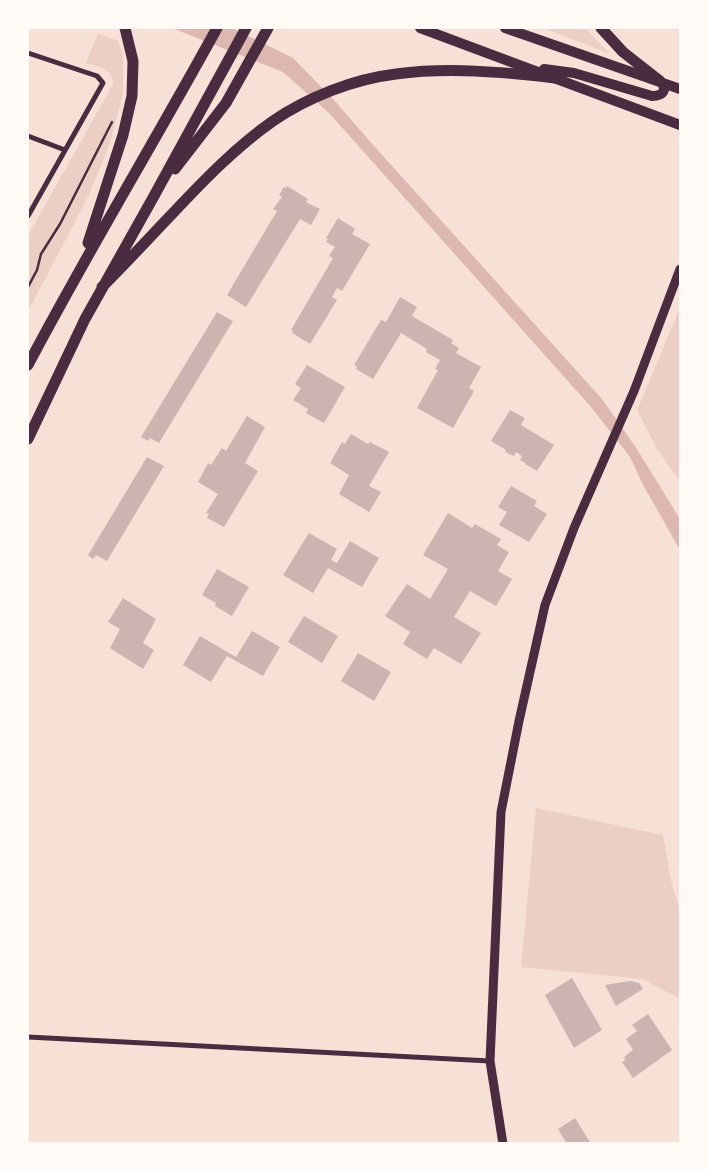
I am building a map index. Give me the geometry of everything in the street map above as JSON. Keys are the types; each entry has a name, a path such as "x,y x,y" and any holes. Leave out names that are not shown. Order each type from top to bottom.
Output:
{"highway":[{"path":"81,265 123,135 132,96 133,61 125,28"},
{"path":"28,366 81,265 217,28"},
{"path":"28,439 85,319 246,28"},
{"path":"154,196 226,103 268,28"},
{"path":"600,28 623,52 660,81"},
{"path":"102,288 236,150 274,121 309,100 356,82 396,74 435,71 491,71 555,78"}],"main road":[{"path":"420,28 680,125"},
{"path":"505,28 680,89"},
{"path":"523,66 574,74 652,96 662,94 664,89 660,81"}],"street":[{"path":"28,53 97,76 103,82 28,216"},
{"path":"28,136 65,150"},
{"path":"503,1144 490,1061 501,812 519,722 545,605 574,528 634,391 680,269"},
{"path":"28,1037 490,1061"}],"path":[{"path":"28,287 41,254 60,224 114,118"}],"shaded area":[{"path":"172,28 232,28 293,58 334,100 602,399 635,446 680,519 680,550 642,483 630,457 591,407 329,113 283,72"},
{"path":"543,28 586,28 608,53"},
{"path":"98,33 118,41 123,54 123,94 109,146 88,197 28,311 28,236 113,84 108,71 86,63"},
{"path":"680,308 680,482 656,447 637,410"},
{"path":"536,808 663,835 672,885 680,910 680,999 642,979 521,967"}],"building":[{"path":"287,186 308,199 306,202 320,209 311,225 300,219 246,307 227,295 277,211 273,209 282,197 279,195 284,187 286,188"},
{"path":"338,218 355,229 352,234 370,244 342,291 337,288 332,297 337,300 310,344 292,333 293,331 291,330 333,258 329,256 335,247 326,242 328,239 326,238"},
{"path":"400,297 417,307 412,316 453,340 451,343 459,348 456,353 481,367 469,388 474,391 453,428 417,408 438,370 435,369 440,360 426,352 427,349 401,333 373,379 356,369 357,366 354,365 381,320 386,322"},
{"path":"217,312 233,321 159,443 150,438 148,441 141,437"},
{"path":"307,365 345,387 324,423 306,413 308,409 293,400 301,388 295,384"},
{"path":"510,410 525,418 521,425 554,445 537,471 520,460 522,456 516,452 514,456 505,452 506,450 491,441"},
{"path":"247,416 265,427 245,463 258,471 224,527 207,518 209,514 206,513 218,494 198,482 208,463 211,465 222,448 226,451"},
{"path":"351,434 368,444 370,442 389,452 369,486 381,492 369,512 339,494 349,475 330,463 342,442 345,444"},
{"path":"147,457 164,466 107,561 96,555 93,559 88,555"},
{"path":"511,486 537,501 534,506 547,514 529,542 499,525 507,512 498,507"},
{"path":"448,513 472,528 475,524 501,539 497,545 509,552 498,571 512,579 496,606 470,591 454,617 481,633 461,664 434,648 427,659 403,644 410,632 385,616 407,584 430,599 448,569 423,555"},
{"path":"309,533 337,549 331,560 337,563 350,541 379,558 362,587 328,568 313,593 283,575"},
{"path":"217,569 249,587 232,616 215,606 216,603 202,595"},
{"path":"123,598 156,619 143,643 154,650 143,669 110,648 120,629 108,622"},
{"path":"304,616 338,636 322,663 288,642"},
{"path":"252,631 280,647 263,676 227,656 211,682 183,665 200,636 236,657"},
{"path":"358,653 391,672 374,701 341,681"},
{"path":"572,978 602,1030 574,1048 545,995"},
{"path":"630,981 639,983 643,989 616,1006 605,985"},
{"path":"648,1014 672,1050 633,1078 622,1062 625,1060 624,1057 633,1050 626,1039 637,1031 632,1025"},
{"path":"575,1118 591,1144 567,1144 558,1129"}]}
